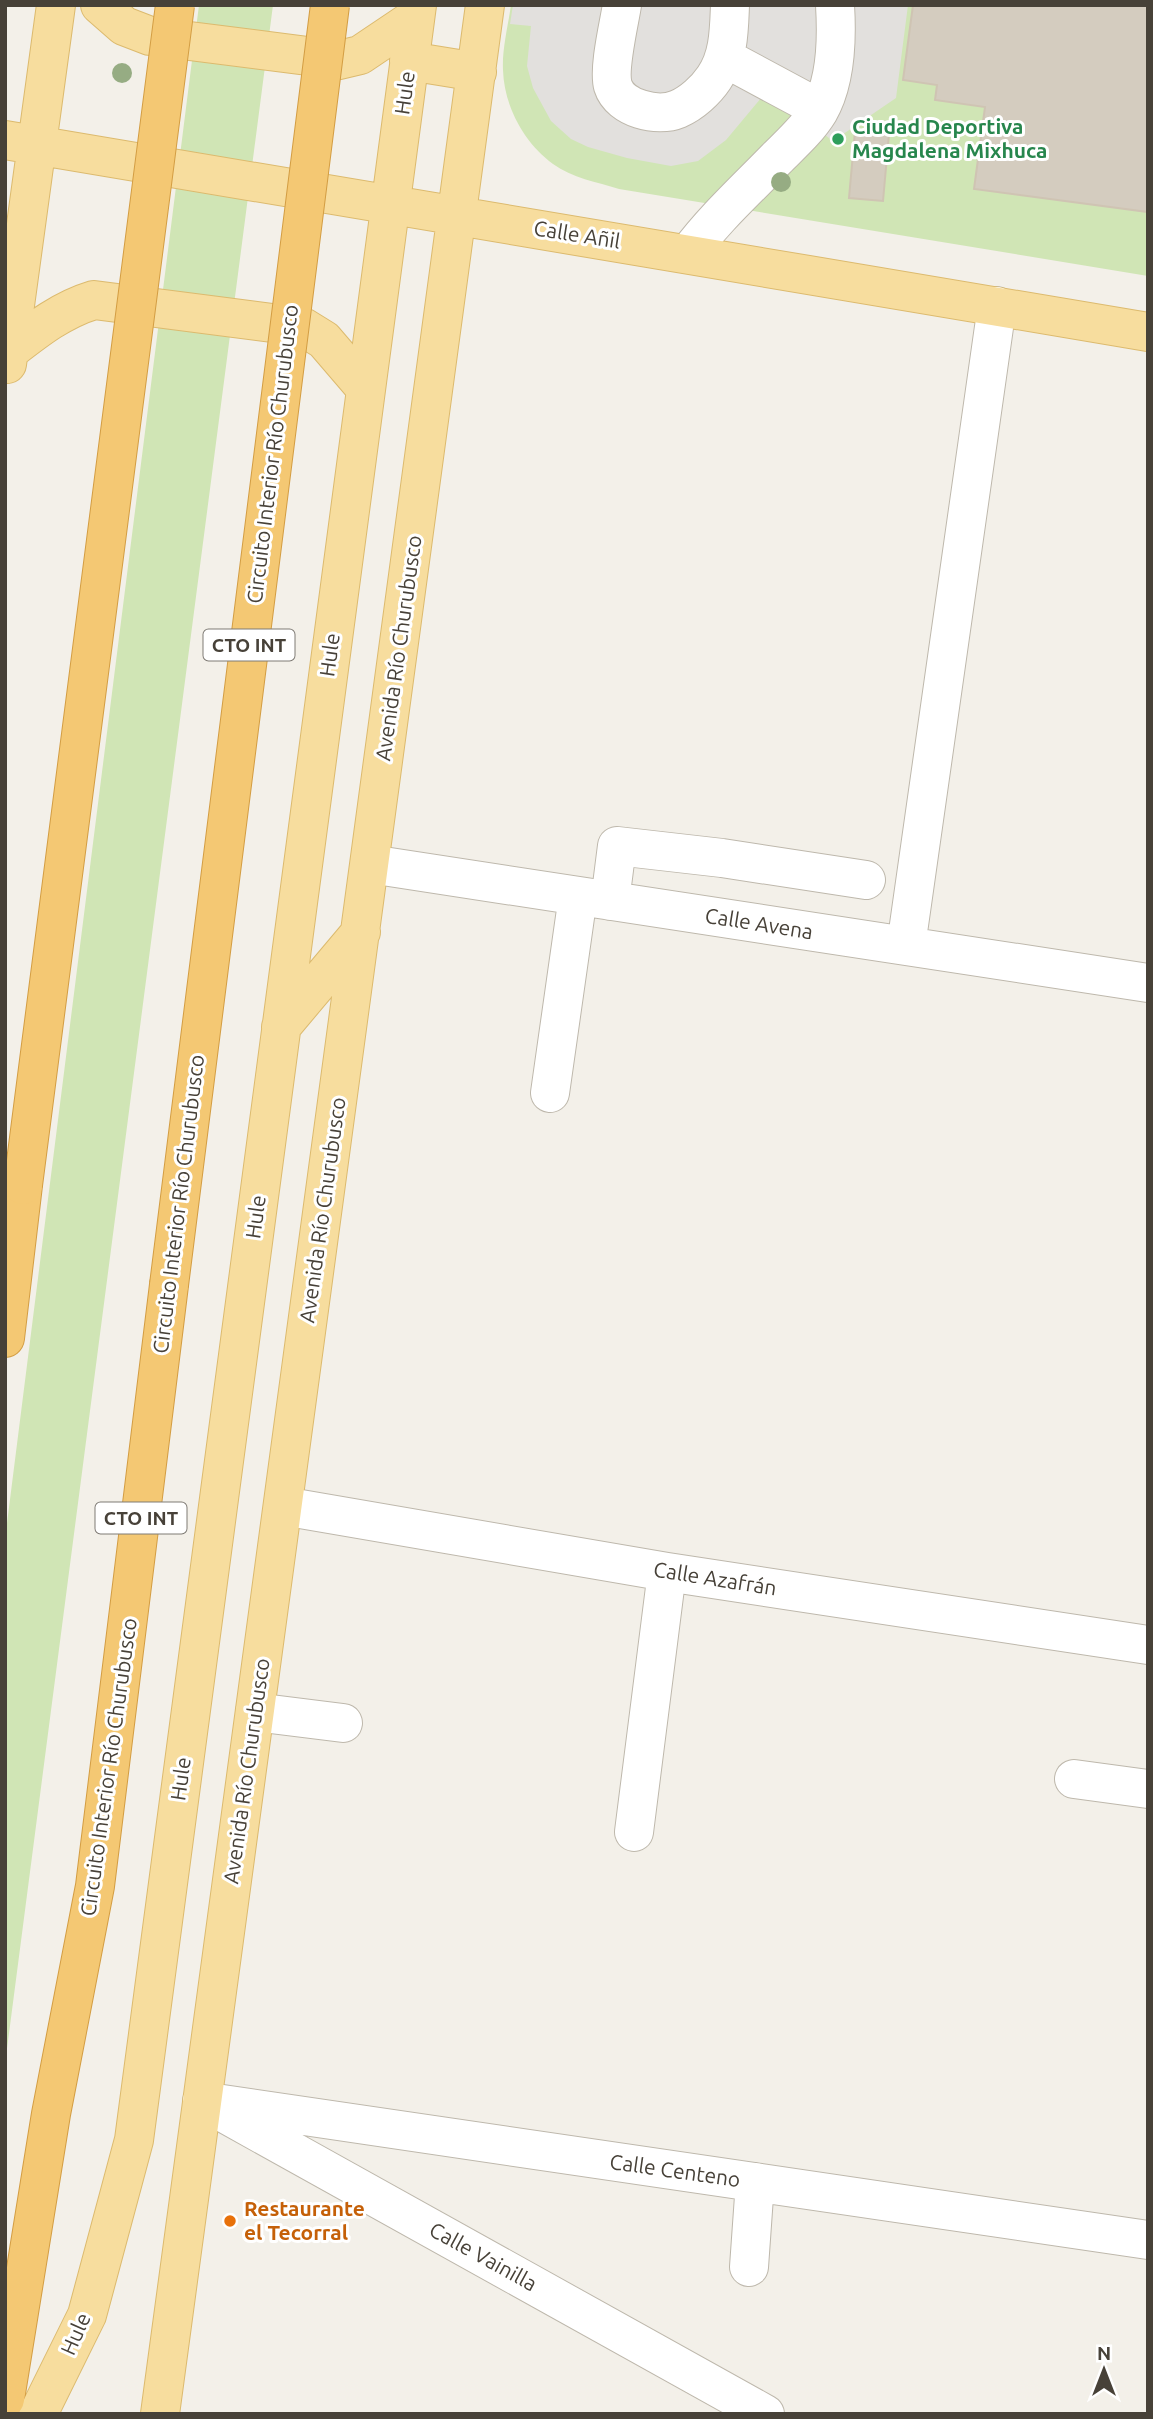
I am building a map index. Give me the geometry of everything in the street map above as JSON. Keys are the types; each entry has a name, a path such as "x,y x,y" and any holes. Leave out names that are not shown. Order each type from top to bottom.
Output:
{"highway":[{"path":"5,1339 175,5"},
{"name":"Circuito Interior Río Churubusco","path":"5,2399 51,2115 95,1886 330,5"}],"main road":[{"path":"7,364 21,143 56,5"},
{"path":"100,5 124,26 150,36 339,60 360,55 416,12"},
{"name":"Avenida Río Churubusco","path":"160,2414 485,5"},
{"name":"Hule","path":"38,2414 87,2315 134,2140 416,12"},
{"path":"409,61 477,72"},
{"name":"Calle Añil","path":"21,143 1148,332"},
{"path":"7,364 49,320 71,307 94,300 303,327 324,340 366,389"},
{"path":"281,1027 361,932"}],"street":[{"path":"622,5 612,65 613,86 625,103 647,112 676,111 697,97 715,78 725,58 730,5"},
{"path":"688,254 703,234 801,134 820,109 833,70 836,41 835,5"},
{"path":"725,58 820,109"},
{"path":"906,946 997,306"},
{"path":"550,1093 594,898 617,846 722,858 866,880"},
{"path":"713,917 722,858"},
{"name":"Calle Avena","path":"370,864 1148,983"},
{"name":"Calle Azafrán","path":"282,1506 667,1572 1148,1645"},
{"path":"634,1832 667,1572"},
{"path":"255,1712 343,1723"},
{"path":"1074,1779 1148,1789"},
{"name":"Calle Centeno","path":"202,2101 1148,2240"},
{"name":"Calle Vainilla","path":"202,2101 765,2414"},
{"path":"749,2267 755,2182"}],"green space":[{"path":"199,5 273,5 5,2064 5,1539"},
{"name":"Ciudad Deportiva Magdalena Mixhuca","path":"511,5 1148,5 1148,276 619,189 568,173 533,146 518,123 507,97 503,62"}],"shaded area":[{"path":"513,5 908,5 896,98 833,141 767,91 726,140 698,161 671,166 588,147 571,139 551,121 533,88 527,66 531,26 510,24"}],"building":[{"path":"913,5 1148,5 1148,212 974,189 985,107 935,100 937,85 903,80"},
{"path":"855,131 889,134 883,201 849,198"}],"place":[{"name":"Ciudad Deportiva Magdalena Mixhuca","path":"838,139"},
{"name":"Restaurante el Tecorral","path":"230,2221"}]}
